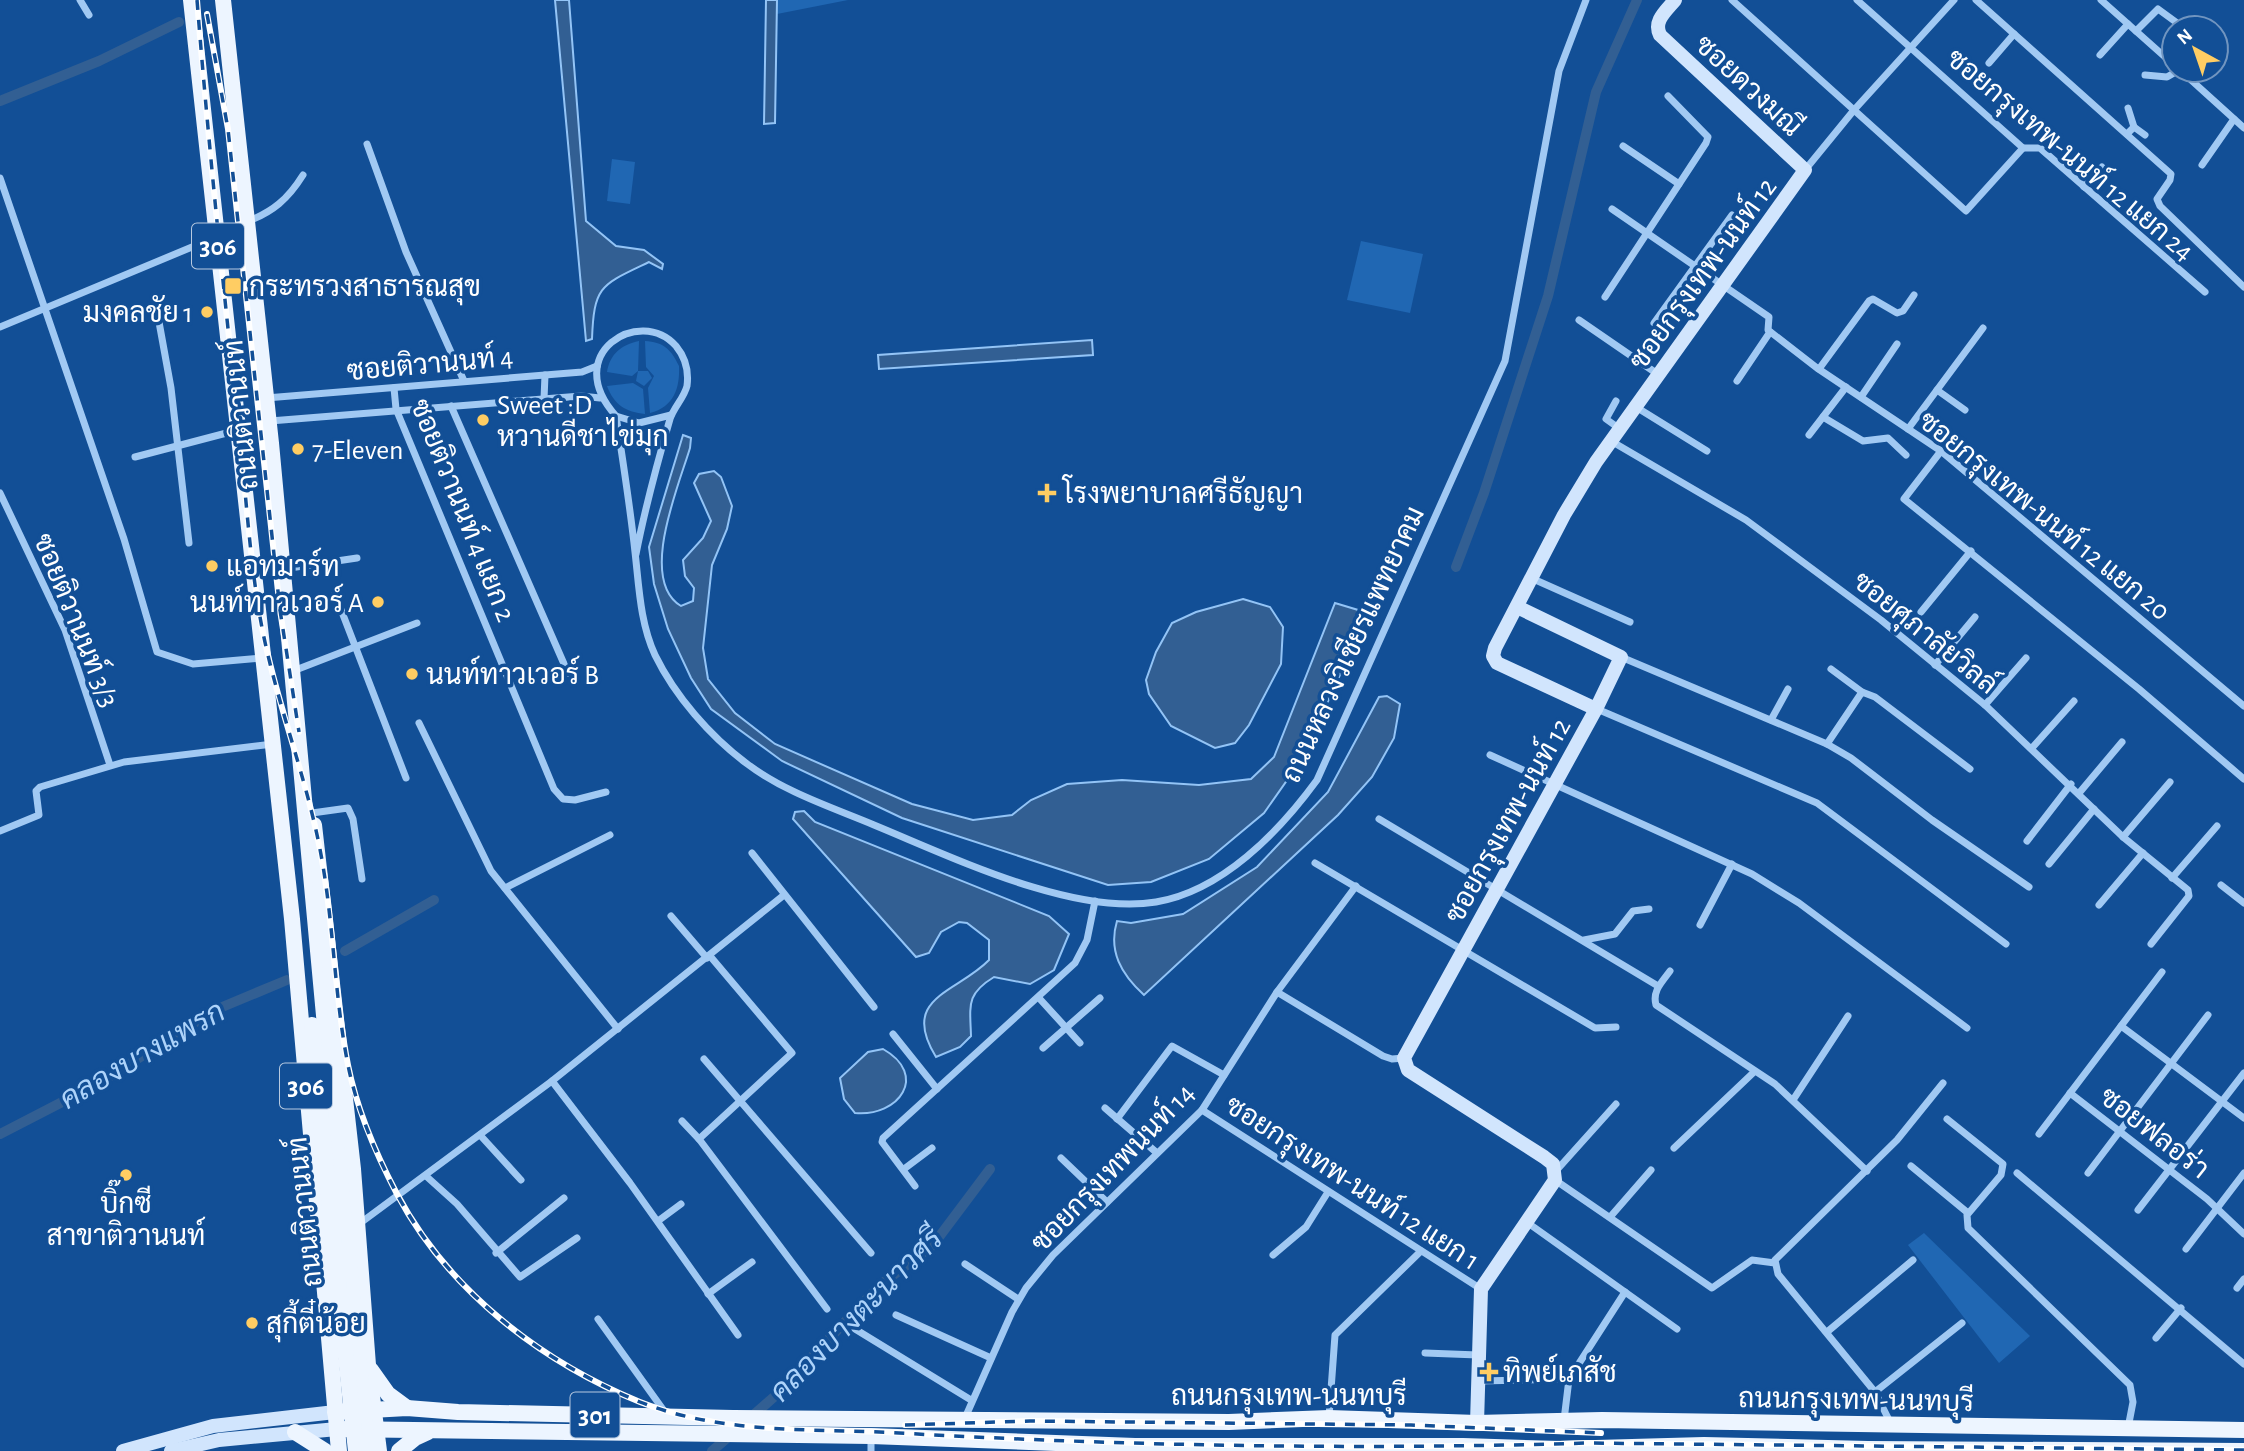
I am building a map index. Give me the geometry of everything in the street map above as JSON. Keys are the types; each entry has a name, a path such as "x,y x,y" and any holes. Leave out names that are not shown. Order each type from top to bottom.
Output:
{"main road":[{"name":"ถนนติวานนท์","path":"191,0 274,752 339,1451"},
{"name":"ถนนติวานนท์","path":"223,0 283,569 302,783 324,1092 356,1451"},
{"path":"235,401 265,398"},
{"name":"ถนนติวานนท์","path":"274,752 296,863 368,1451"},
{"name":"ถนนติวานนท์","path":"302,783 312,813 358,1225 368,1365 379,1451"},
{"path":"330,1365 341,1381 353,1383 362,1377 368,1365 388,1394 407,1408"},
{"name":"ถนนกรุงเทพ-นนทบุรี","path":"335,1412 407,1408 458,1412 733,1418 1229,1422 1329,1418 1477,1423 1610,1420 2244,1430"},
{"path":"671,1417 671,1433"},
{"path":"1610,1420 1615,1435 1611,1447"},
{"path":"1657,1421 1652,1433 1658,1446"},
{"name":"ถนนกรุงเทพ-นนทบุรี","path":"337,1429 745,1434 871,1443 1015,1447 1560,1450 1658,1446 1868,1450 2244,1451"},
{"path":"399,1451 415,1437 434,1429"},
{"path":"295,1432 326,1451"}],"street":[{"path":"80,0 89,15"},
{"name":"ถนนหลวงวิเชียรแพทยาคม","path":"616,416 643,617 655,655 695,716 746,763 788,790 1018,882 1127,906 1159,902 1189,892 1225,871 1268,837 1293,814 1317,780 1505,361 1559,71 1586,0"},
{"name":"ซอยดวงมณี","path":"1675,0 1659,20 1657,28 1660,35 1805,170"},
{"path":"1732,0 1966,211 2023,148"},
{"name":"ซอยกรุงเทพ-นนท์ 12 แยก 24","path":"1857,0 2023,148 2040,148 2205,292"},
{"name":"ซอยกรุงเทพ-นนท์ 12","path":"1404,1058 1596,709 1497,663 1493,656 1531,578 1564,515 1616,435 1805,170 1854,110 1954,0"},
{"path":"1976,0 2171,174 2157,199 2160,206 2244,287"},
{"path":"2101,0 2160,52"},
{"path":"2136,31 2158,9 2165,14"},
{"path":"2100,55 2128,24"},
{"path":"1989,63 2014,34"},
{"path":"2145,75 2160,76"},
{"path":"2195,84 2244,128"},
{"path":"1605,297 1708,137 1668,96"},
{"path":"2128,108 2134,127 2144,135"},
{"path":"2202,165 2234,119"},
{"path":"2127,134 2134,127"},
{"path":"368,144 406,252 464,381"},
{"path":"1623,146 1679,184"},
{"path":"2084,187 2102,167"},
{"path":"246,222 271,213 292,193 303,175"},
{"path":"0,178 13,208 43,308 124,538 157,652 193,664 263,658"},
{"path":"1612,209 1724,286"},
{"path":"1654,323 1732,215"},
{"path":"0,327 217,236"},
{"name":"ซอยกรุงเทพ-นนท์ 12 แยก 20","path":"1724,286 1769,317 1767,328 1770,332 1819,369 1941,450 2244,706"},
{"path":"1819,369 1870,301 1873,299 1897,313 1903,311 1914,295"},
{"path":"158,312 171,388 189,542"},
{"path":"1579,320 1659,375"},
{"path":"1908,429 1983,328"},
{"name":"ถนนหลวงวิเชียรแพทยาคม","path":"597,366 603,351 614,340 629,333 646,331 662,335 675,344 684,358 688,372 687,387 671,415 648,494 636,554"},
{"path":"1737,381 1770,332"},
{"path":"1861,397 1897,344"},
{"path":"597,366 596,382 600,398 616,416 639,423 671,415"},
{"name":"ซอยติวานนท์ 4","path":"265,398 582,372 597,366"},
{"path":"544,399 545,375"},
{"path":"1810,435 1846,387"},
{"name":"ซอยติวานนท์ 4 แยก 2","path":"394,388 396,409 554,789 563,799 575,800 606,792"},
{"path":"1937,390 1965,410"},
{"name":"ซอยติวานนท์ 4","path":"268,421 396,409 600,398"},
{"path":"1616,401 1605,419 1616,435"},
{"path":"451,406 568,673"},
{"path":"1636,407 1707,451"},
{"path":"1823,417 1863,441 1888,439 1906,455"},
{"path":"135,457 239,430"},
{"name":"ซอยศุภาลัยวิลล์","path":"1616,435 1746,520 1881,620 1985,705 2080,792 2123,836 2188,890 2189,896 2151,944"},
{"path":"1941,450 1904,499 1971,551 2244,779"},
{"name":"ซอยติวานนท์ 3/3","path":"0,494 65,630 110,765"},
{"path":"1920,612 1971,551"},
{"path":"283,569 357,558"},
{"path":"1531,578 1630,622"},
{"path":"335,594 406,778"},
{"path":"1517,607 1621,657 1826,744 1851,758 2029,887"},
{"path":"1935,665 1975,617"},
{"path":"292,671 417,623"},
{"path":"1621,657 1596,709 1817,803 2006,944"},
{"path":"1985,705 2026,657"},
{"path":"1831,669 1862,692 1875,697 1970,769"},
{"path":"1771,720 1788,689"},
{"path":"1826,744 1862,692"},
{"path":"2032,748 2074,701"},
{"path":"419,723 484,858 618,1029"},
{"path":"2080,792 2122,742"},
{"path":"0,831 39,815 36,797 40,787 110,765 274,752"},
{"path":"1490,755 1732,864 1799,903 1967,1028"},
{"path":"2123,836 2170,782"},
{"path":"2027,841 2071,784"},
{"path":"312,813 348,808 353,819 362,878"},
{"path":"2049,864 2094,809"},
{"path":"1379,819 1658,986"},
{"path":"2172,878 2217,825"},
{"path":"505,888 610,835"},
{"path":"752,853 874,1007"},
{"path":"2099,905 2143,853"},
{"path":"1315,863 1595,1028 1616,1027"},
{"path":"1700,925 1732,864"},
{"name":"ซอยกรุงเทพนนท์ 14","path":"964,1419 1018,1299 1054,1255 1202,1110 1277,992 1356,886"},
{"path":"2221,886 2244,903"},
{"path":"358,1225 552,1081 784,895"},
{"path":"915,1185 883,1138 1075,963 1087,940 1095,901"},
{"path":"1584,940 1615,934 1633,911 1649,909"},
{"path":"671,916 792,1053 699,1139"},
{"path":"1670,971 1658,986 1654,998 1656,1005 1733,1054 1793,1100 1867,1171"},
{"path":"2039,1134 2162,972"},
{"path":"1277,992 1383,1056 1392,1059 1404,1058 1408,1070 1544,1157 1553,1164 1555,1176 1712,1288 1752,1260 1775,1263"},
{"path":"1039,998 1080,1043"},
{"path":"1043,1048 1100,998"},
{"path":"2088,1172 2208,1015"},
{"path":"1793,1100 1848,1016"},
{"path":"2121,1026 2244,1118"},
{"path":"893,1034 937,1089"},
{"path":"1117,1119 1172,1046 1224,1074"},
{"path":"704,1059 871,1253"},
{"path":"1674,1148 1754,1072"},
{"path":"2138,1210 2244,1073"},
{"path":"552,1081 658,1222 738,1335"},
{"path":"1893,1426 1875,1392 1778,1274 1775,1263 1782,1250 1867,1171 1943,1083"},
{"name":"ซอยฟลอร่า","path":"2070,1093 2169,1170 2244,1234"},
{"path":"1477,1423 1481,1289 1528,1223 1555,1176 1616,1104"},
{"path":"1105,1108 1157,1153"},
{"name":"ซอยกรุงเทพ-นนท์ 12 แยก 1","path":"1202,1110 1481,1289"},
{"path":"1947,1119 2003,1164 2001,1175 1968,1213 1966,1222 1971,1234 2130,1385 2133,1402 2127,1429"},
{"path":"682,1121 699,1139 827,1309"},
{"path":"480,1135 521,1180"},
{"path":"904,1169 932,1148"},
{"path":"1061,1158 1107,1202"},
{"path":"1911,1166 1968,1213"},
{"path":"1611,1216 1651,1170"},
{"path":"2017,1172 2244,1364"},
{"path":"2186,1249 2244,1172"},
{"path":"426,1176 457,1204 496,1253 520,1277 577,1238"},
{"path":"1273,1255 1306,1227 1328,1192"},
{"path":"496,1253 564,1198"},
{"path":"658,1222 681,1204"},
{"path":"1528,1223 1676,1329"},
{"path":"1329,1418 1335,1335 1421,1251"},
{"path":"1827,1332 1913,1260"},
{"path":"708,1294 752,1262"},
{"path":"965,1264 1018,1299"},
{"path":"2237,1289 2244,1279"},
{"path":"1564,1420 1569,1380 1625,1293"},
{"path":"2156,1338 2180,1308"},
{"path":"896,1315 992,1358"},
{"path":"598,1319 671,1417"},
{"path":"1875,1392 1962,1322"},
{"path":"855,1329 971,1400"},
{"path":"1425,1353 1478,1355"},
{"path":"1478,1381 1569,1380"},
{"path":"123,1451 213,1426 335,1412"},
{"path":"171,1451 219,1440 337,1429"}],"shaded area":[{"path":"555,0 569,0 586,221 616,246 644,250 663,264 662,269 649,262 620,276 603,289 595,307 592,339 586,341"},
{"path":"766,0 777,0 775,123 764,124"},
{"path":"777,0 848,0 777,14"},
{"path":"612,159 635,162 630,204 607,201"},
{"path":"1361,241 1423,254 1410,313 1347,300"},
{"path":"1092,340 1093,355 879,369 878,355"},
{"path":"639,341 638,371 632,376 607,372 617,351"},
{"path":"645,341 666,348 679,366 674,396 665,406 650,413 648,388 654,376 646,367"},
{"path":"638,371 648,371 652,378 644,386 636,381"},
{"path":"633,383 643,389 645,414 622,406 613,398 607,386"},
{"path":"683,435 691,438 690,448 671,507 662,554 663,576 669,593 681,606 693,601 694,588 685,576 683,560 703,538 711,521 694,483 699,474 714,471 721,477 732,506 727,529 712,565 703,648 708,679 735,713 775,744 912,804 973,820 1012,815 1031,800 1067,784 1122,780 1199,785 1251,779 1274,757 1335,603 1368,613 1302,759 1264,813 1209,859 1151,882 1108,885 902,818 782,761 711,709 691,678 668,629 654,584 649,547"},
{"path":"1243,599 1270,607 1283,627 1281,664 1249,725 1235,743 1215,748 1171,726 1149,694 1146,680 1156,652 1172,623 1196,612"},
{"path":"1387,696 1400,704 1394,738 1372,777 1338,815 1144,995 1129,979 1119,961 1114,942 1117,921 1131,923 1183,914 1257,867 1328,792 1379,697"},
{"path":"804,811 815,822 1049,916 1069,934 1054,970 1030,984 994,977 985,983 978,989 972,1001 971,1036 960,1047 936,1057 926,1037 924,1021 928,1009 948,989 989,960 989,940 967,923 959,922 941,932 929,953 916,957 793,819 795,812"},
{"path":"883,1049 897,1059 904,1071 906,1082 903,1092 884,1108 855,1113 844,1099 840,1078 868,1052"},
{"path":"1924,1233 2030,1336 1999,1363 1908,1245"}],"waterway":[{"path":"1456,567 1484,493 1548,296 1596,92 1637,0"},
{"path":"0,101 99,61 179,22"},
{"name":"คลองบางแพรก","path":"345,951 434,900"},
{"name":"คลองบางแพรก","path":"0,1134 99,1083 215,1010 287,980"},
{"name":"คลองบางตะนาวศรี","path":"750,1418 774,1397 879,1286 933,1245 990,1169"},
{"name":"คลองบางตะนาวศรี","path":"712,1451 733,1433"}],"railway":[{"path":"197,0 255,586 265,643 317,834 327,891 337,991 352,1082 382,1163 418,1229 442,1261 470,1291 500,1319 533,1343 567,1366 640,1402 704,1420 768,1428 1244,1446 1588,1443 2244,1450"},
{"path":"207,14 228,129 280,610 299,732"},
{"path":"905,1425 1030,1421 1411,1425 1601,1433"}],"place":[{"name":"กระทรวงสาธารณสุข","path":"233,286"},
{"name":"มงคลชัย 1","path":"207,312"},
{"name":"Sweet :D หวานดีชาไข่มุก","path":"483,420"},
{"name":"7-Eleven","path":"298,449"},
{"name":"โรงพยาบาลศรีธัญญา","path":"1047,493"},
{"name":"แอทมาร์ท","path":"212,566"},
{"name":"นนท์ทาวเวอร์ A","path":"378,602"},
{"name":"นนท์ทาวเวอร์ B","path":"412,674"},
{"name":"บิ๊กซี สาขาติวานนท์","path":"126,1175"},
{"name":"สุกี้ตี๋น้อย","path":"252,1323"},
{"name":"ทิพย์เภสัช","path":"1489,1372"}]}
